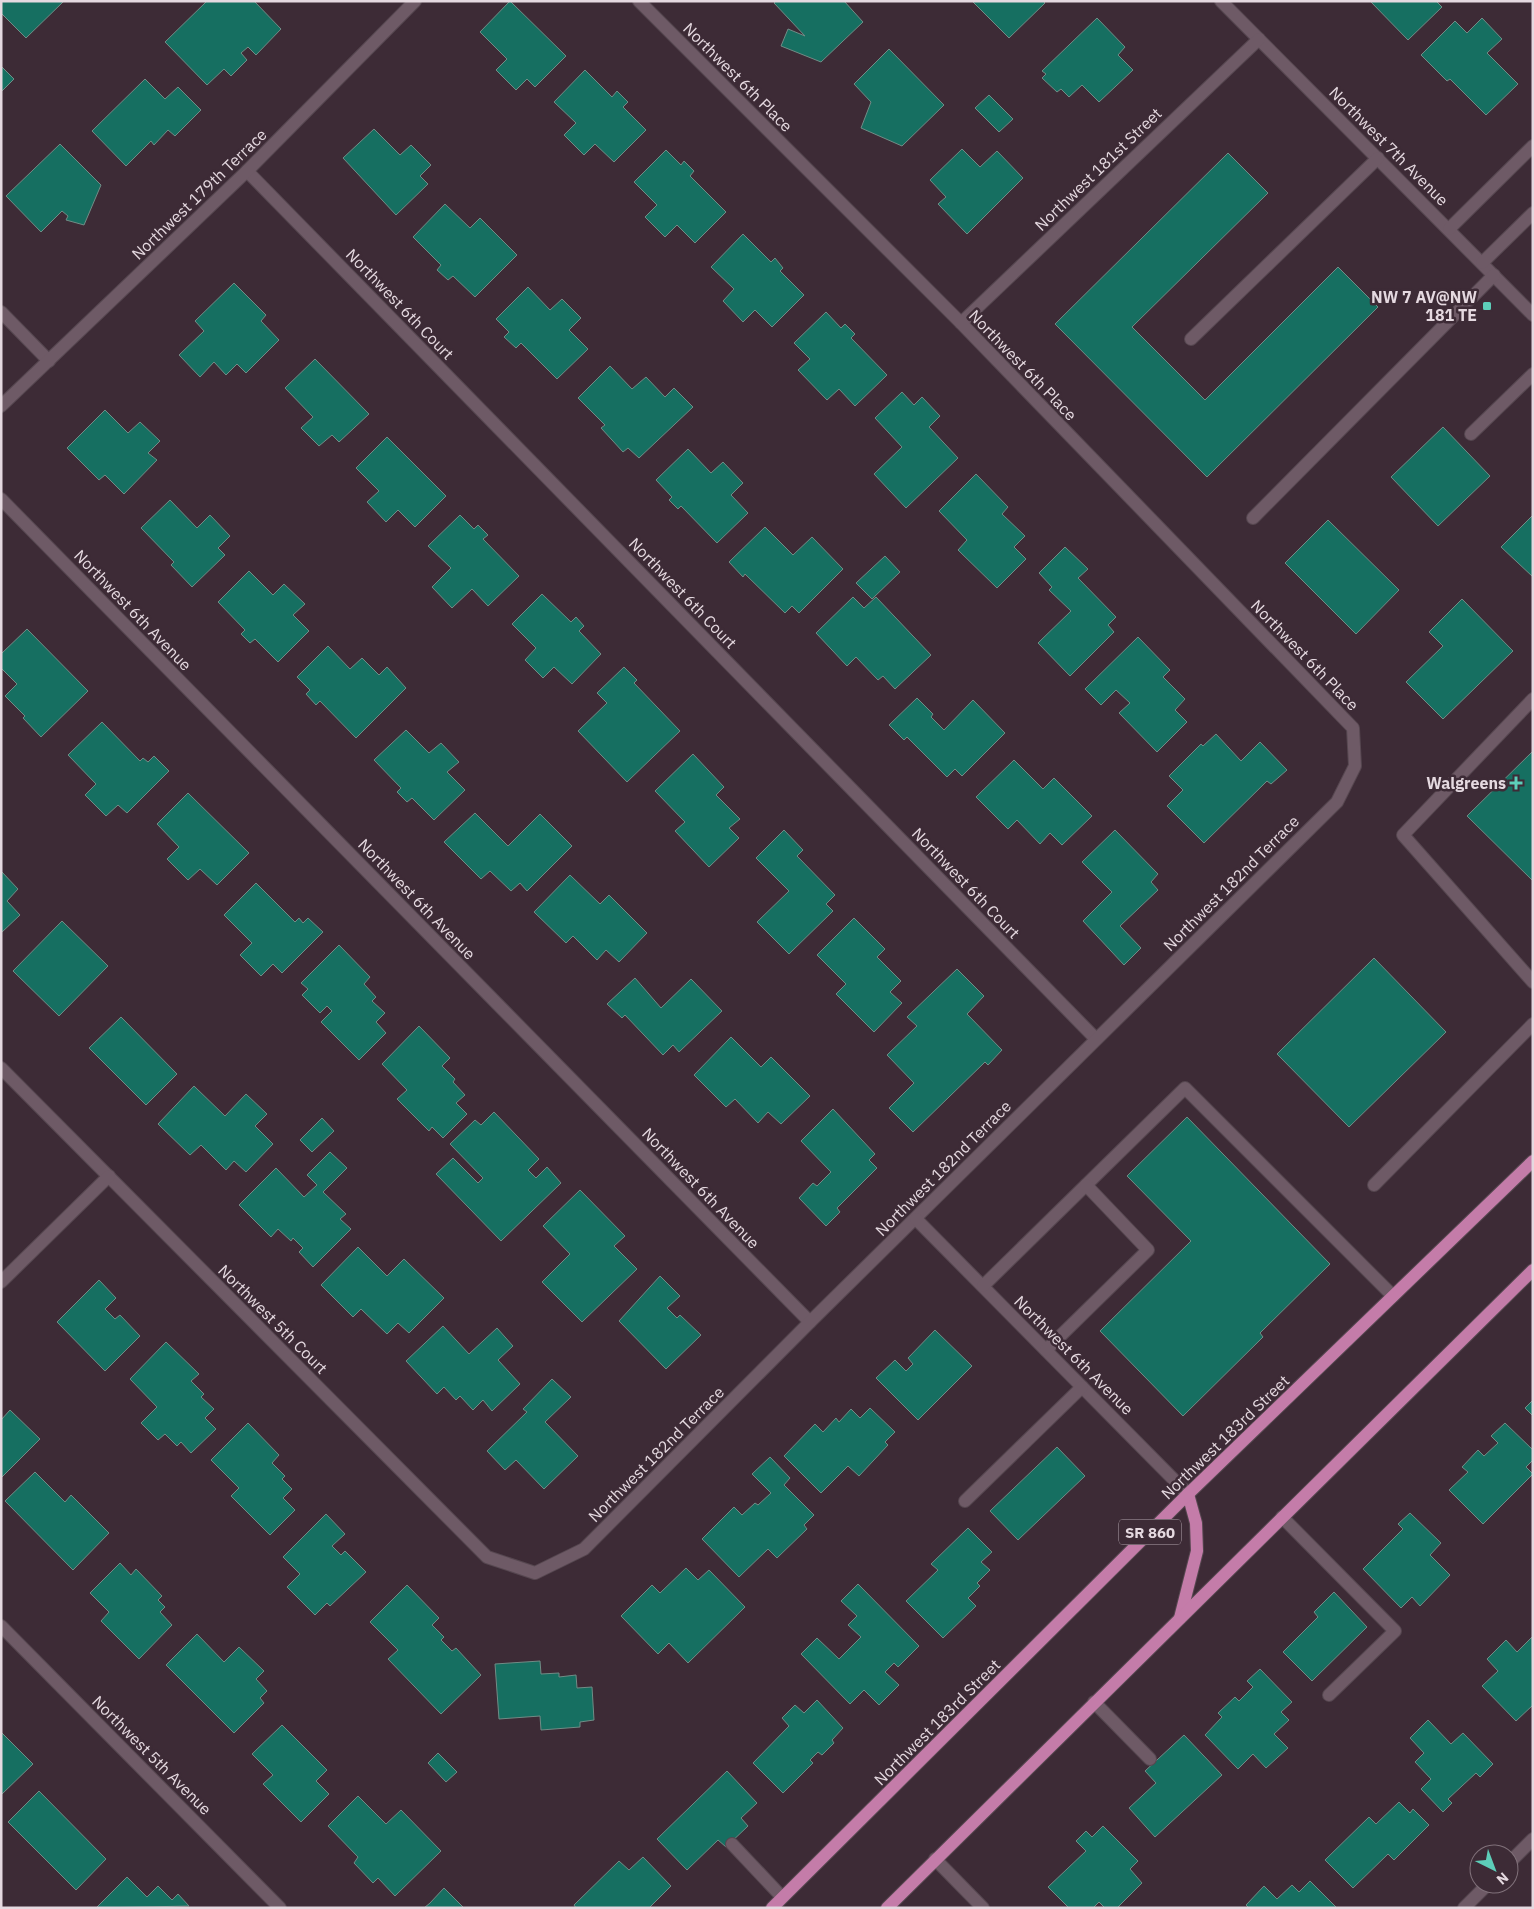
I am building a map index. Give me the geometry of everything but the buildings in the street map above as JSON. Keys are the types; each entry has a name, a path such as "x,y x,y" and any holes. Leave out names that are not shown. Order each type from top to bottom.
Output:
{"main road":[{"name":"Northwest 183rd Street","path":"772,1908 1188,1494 1533,1161"},
{"path":"886,1908 1533,1270"},
{"path":"1180,1618 1198,1551 1196,1523 1188,1494"}],"street":[{"name":"Northwest 179th Terrace","path":"1,406 248,171 415,1"},
{"name":"Northwest 6th Place","path":"639,1 960,323 1353,728 1355,766"},
{"name":"Northwest 7th Avenue","path":"1221,1 1533,315"},
{"name":"Northwest 181st Street","path":"960,323 1258,39"},
{"path":"1449,229 1533,146"},
{"path":"1191,340 1378,158"},
{"name":"Northwest 6th Court","path":"248,171 1096,1039"},
{"path":"1482,263 1533,212"},
{"path":"1253,518 1494,276"},
{"path":"1,312 49,361"},
{"path":"1471,434 1533,374"},
{"name":"Northwest 6th Avenue","path":"1,499 810,1322"},
{"path":"1533,699 1403,835 1533,982"},
{"name":"Northwest 182nd Terrace","path":"535,1573 584,1549 810,1322 1337,802 1355,766"},
{"path":"1374,1185 1533,1024"},
{"name":"Northwest 5th Court","path":"1,1068 488,1557 535,1573"},
{"path":"983,1286 1185,1088 1393,1296"},
{"path":"1,1282 109,1176"},
{"path":"1046,1350 1148,1250 1086,1185"},
{"name":"Northwest 6th Avenue","path":"916,1219 1188,1494"},
{"path":"965,1501 1082,1387"},
{"path":"1282,1517 1395,1631 1329,1695"},
{"name":"Northwest 5th Avenue","path":"1,1626 280,1908"},
{"path":"1094,1702 1150,1759"},
{"path":"1519,1853 1533,1839"},
{"path":"732,1844 782,1897"},
{"path":"935,1859 984,1908"},
{"path":"1464,1908 1478,1894"}],"place":[{"name":"NW 7 AV@NW 181 TE","path":"1487,306"},
{"name":"Walgreens","path":"1516,783"}]}
